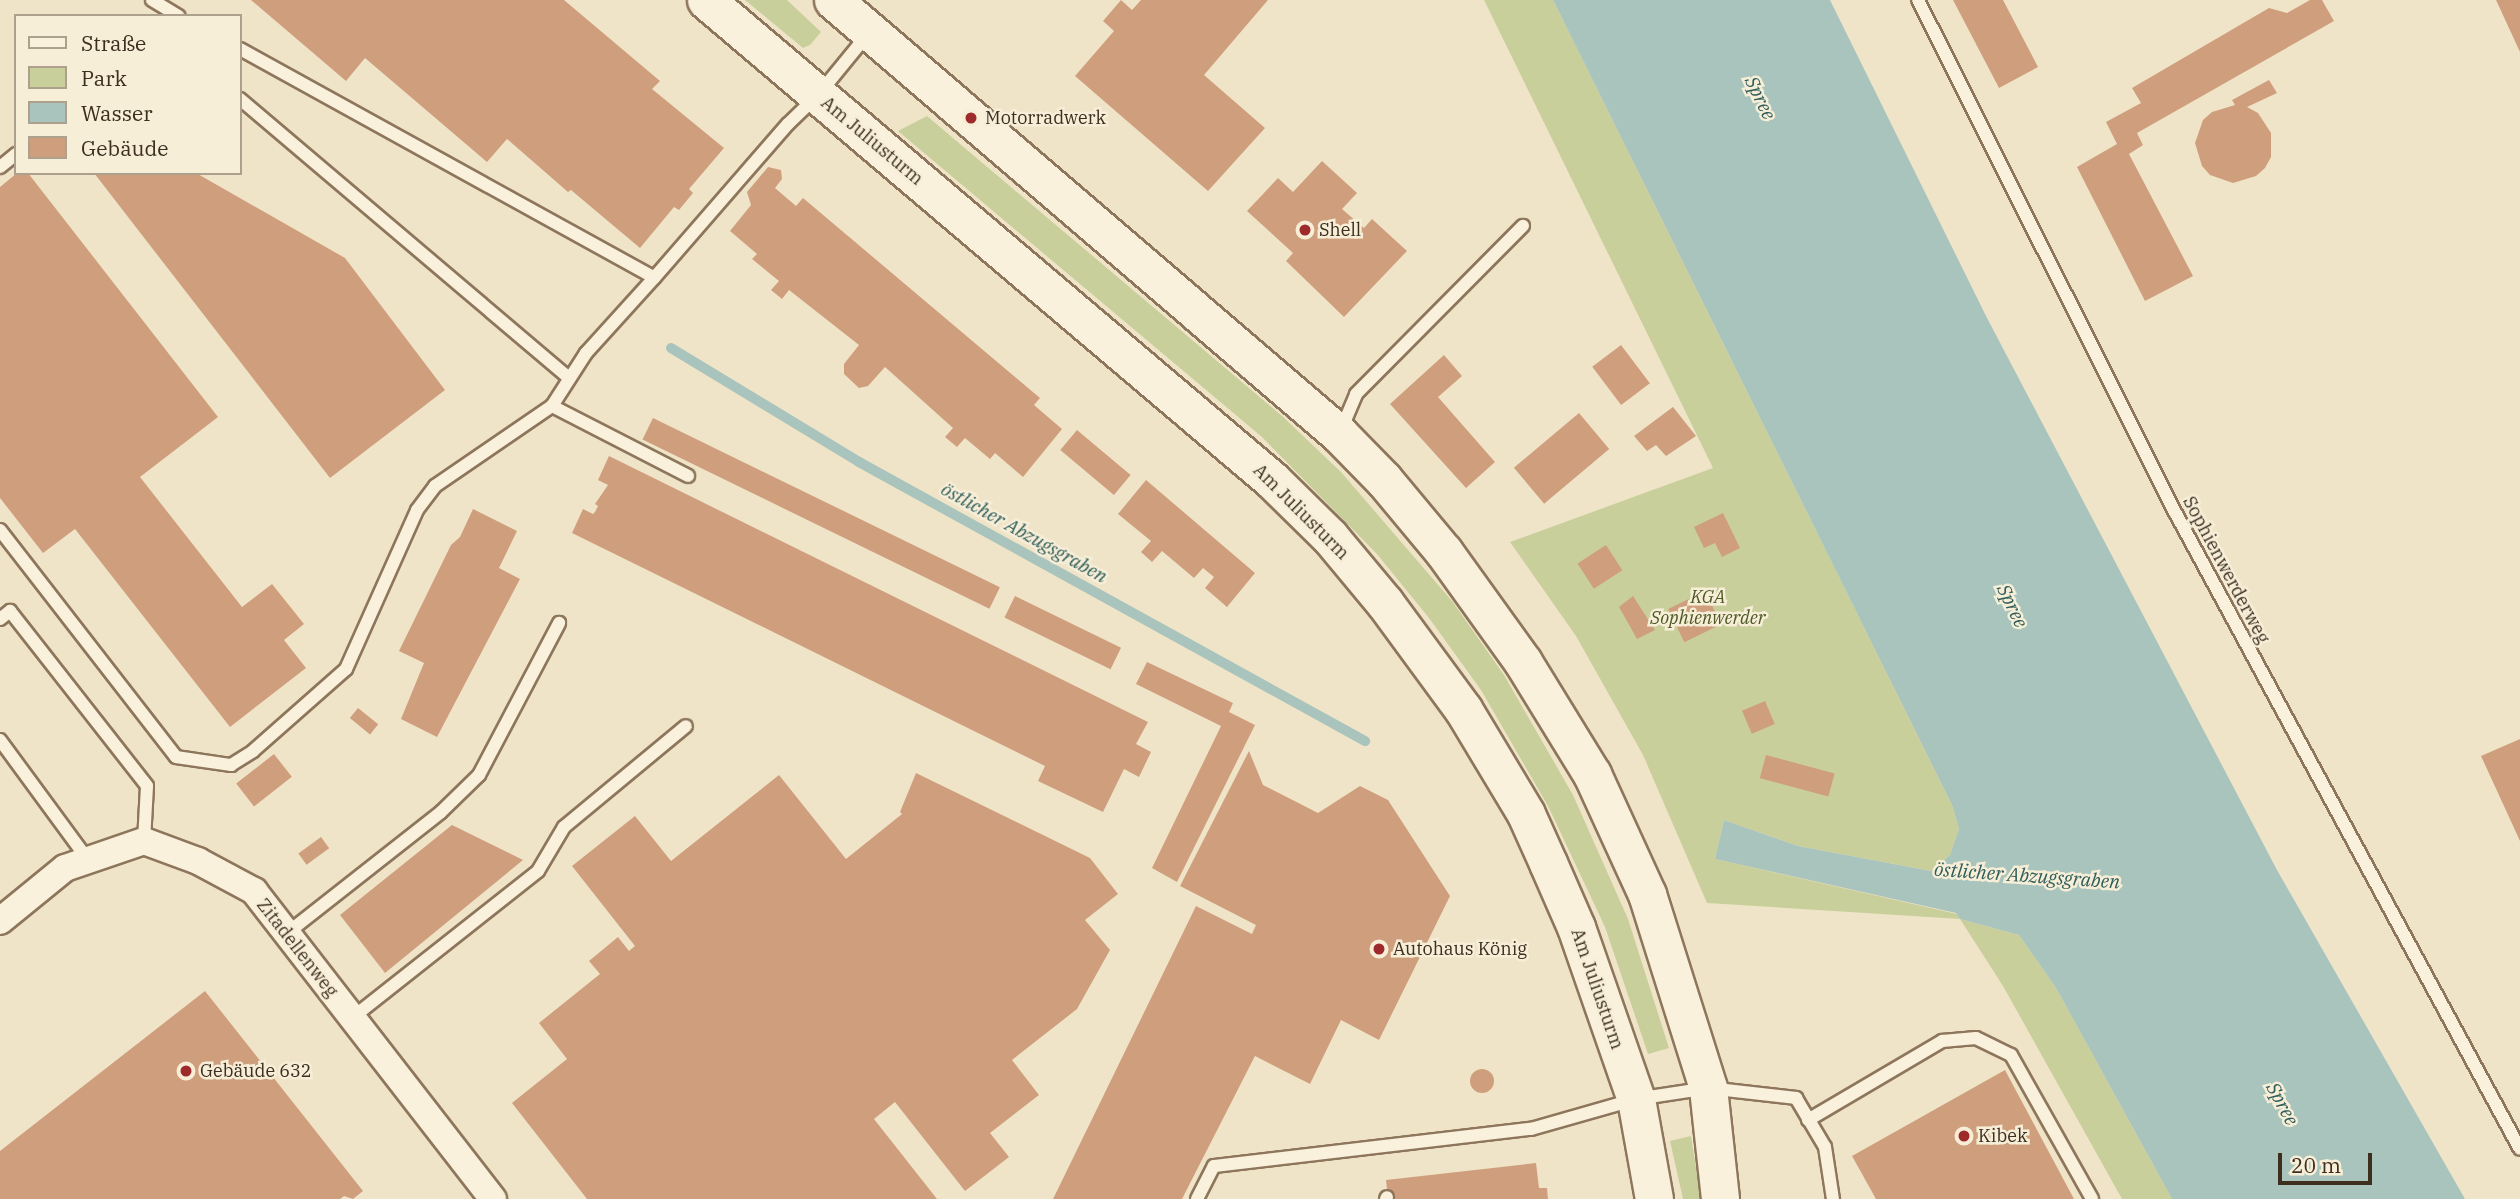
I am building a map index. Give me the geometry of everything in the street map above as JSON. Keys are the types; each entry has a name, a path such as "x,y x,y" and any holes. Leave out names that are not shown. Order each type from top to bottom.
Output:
{"main road":[{"name":"Am Juliusturm","path":"706,0 1272,480 1330,537 1385,603 1463,709 1525,814 1577,927 1636,1098 1654,1199"},
{"path":"833,0 1339,434 1384,480 1444,552 1522,662 1592,774 1647,894 1708,1088 1720,1199"}],"street":[{"path":"0,921 65,868 145,841"},
{"name":"Zitadellenweg","path":"145,841 198,861 254,891 493,1199"}],"lane":[{"path":"152,0 174,14"},
{"name":"Sophienwerderweg","path":"1918,0 2175,512 2520,1149"},
{"path":"0,530 176,757 231,765 253,751 346,669 416,510 435,486 552,406 586,353 788,124 818,95 870,31"},
{"path":"242,50 654,278"},
{"path":"242,101 569,378"},
{"path":"0,167 14,156"},
{"path":"1339,434 1356,394 1523,226"},
{"path":"552,406 688,476"},
{"path":"0,619 10,611 147,786 145,841"},
{"path":"286,934 441,811 479,775 559,623"},
{"path":"352,1018 538,871 564,827 686,726"},
{"path":"0,740 88,860"},
{"path":"1808,1120 1942,1041 1976,1038 2011,1055 2092,1199"},
{"path":"1197,1199 1214,1166 1531,1129 1636,1098 1708,1088 1796,1098 1825,1147 1833,1199"}],"green space":[{"path":"745,0 787,0 821,32 810,45 803,48"},
{"name":"KGA Sophienwerder","path":"1484,0 1553,0 1952,805 1959,829 1950,855 1931,871 1798,846 1724,820 1715,859 1957,914 1960,919 1707,903 1643,755 1576,636 1510,542 1713,468"},
{"path":"927,116 1282,416 1341,472 1452,601 1504,675 1573,795 1628,919 1669,1048 1648,1054 1605,927 1548,806 1481,690 1429,618 1377,554 1262,437 898,131"},
{"path":"1960,919 2019,935 2056,988 2172,1199 2122,1199 2003,986"},
{"path":"1691,1136 1701,1199 1683,1199 1670,1141"}],"water":[{"name":"Spree","path":"1553,0 1830,0 1986,316 2277,870 2465,1199 2172,1199 2056,988 2019,935 1960,919 1956,913 1715,859 1724,820 1798,846 1931,871 1950,855 1959,829 1952,805"}],"building":[{"path":"251,0 564,0 660,81 652,89 724,148 689,189 693,193 679,210 674,207 640,248 571,190 568,192 507,139 487,162 365,58 346,81"},
{"path":"1121,0 1132,10 1141,0 1268,0 1204,75 1265,128 1208,191 1075,76 1114,31 1103,21"},
{"path":"1953,0 2003,0 2038,67 1999,88"},
{"path":"2310,0 2322,0 2334,21 2137,133 2143,145 2129,154 2193,276 2145,301 2077,167 2117,144 2106,122 2141,103 2132,88 2269,8 2287,13"},
{"path":"2496,0 2520,0 2520,52"},
{"path":"2269,80 2277,93 2247,107 2258,113 2271,133 2271,157 2265,168 2256,176 2233,183 2210,175 2202,166 2195,143 2203,120 2212,112 2235,105 2232,100"},
{"path":"1322,161 1357,193 1342,209 1364,228 1372,219 1407,251 1344,317 1286,261 1293,253 1247,211 1278,178 1293,192"},
{"path":"768,167 781,170 782,179 775,188 796,206 803,198 1040,398 1034,405 1062,429 1023,477 995,453 990,459 965,438 957,447 945,437 953,428 885,367 868,386 859,388 844,374 844,364 859,345 789,290 782,299 771,290 779,281 752,259 757,254 730,231 751,205 747,192"},
{"path":"15,175 30,175 218,417 140,477 242,607 272,584 304,624 284,640 306,668 230,727 75,529 43,553 0,498 0,187"},
{"path":"96,175 200,175 345,258 445,390 330,478"},
{"path":"1621,345 1650,383 1621,405 1592,367"},
{"path":"1444,355 1462,376 1438,397 1495,462 1466,488 1390,404"},
{"path":"1673,407 1696,436 1666,456 1656,445 1647,451 1634,436"},
{"path":"1579,413 1609,449 1544,504 1514,468"},
{"path":"653,418 1000,587 989,609 642,440"},
{"path":"1077,430 1131,475 1114,495 1060,450"},
{"path":"609,456 1148,722 1136,744 1151,752 1139,777 1124,769 1103,812 1038,781 1045,766 572,533 583,509 593,514 598,506 595,504 608,485 598,480"},
{"path":"1146,480 1255,573 1227,607 1205,588 1214,577 1203,568 1194,578 1162,551 1152,562 1141,552 1151,541 1118,514"},
{"path":"473,509 517,531 499,568 520,579 437,737 401,719 424,663 399,651 451,545 460,537"},
{"path":"1723,513 1740,548 1722,557 1715,543 1704,548 1694,527"},
{"path":"1606,545 1622,570 1594,589 1577,564"},
{"path":"1705,591 1721,624 1684,642 1668,609"},
{"path":"1015,596 1121,648 1111,669 1004,618"},
{"path":"1633,596 1655,630 1637,639 1619,607"},
{"path":"1147,662 1233,703 1229,712 1255,725 1177,882 1152,868 1221,726 1136,684"},
{"path":"1765,701 1775,724 1752,734 1742,711"},
{"path":"358,708 378,724 370,734 350,718"},
{"path":"2520,739 2520,841 2481,756"},
{"path":"1249,751 1263,785 1318,813 1360,786 1388,800 1450,896 1379,1040 1341,1020 1310,1084 1255,1056 1182,1199 1053,1199 1196,906 1252,934 1256,925 1180,886"},
{"path":"274,754 292,777 254,806 236,784"},
{"path":"1766,755 1835,773 1828,797 1760,778"},
{"path":"916,773 1090,858 1118,894 1085,920 1110,950 1077,1009 1012,1060 1039,1095 990,1133 1009,1157 965,1191 895,1102 874,1119 937,1199 587,1199 512,1103 567,1059 539,1023 600,974 589,961 618,937 629,951 635,946 572,866 635,816 671,861 779,775 846,859 902,814 900,812"},
{"path":"452,825 523,860 385,973 340,915"},
{"path":"321,837 329,848 307,865 298,853"},
{"name":"Gebäude 632","path":"205,991 363,1191 353,1199 344,1196 340,1199 0,1199 0,1151"},
{"path":"1482,1069 1493,1076 1494,1081 1487,1092 1482,1093 1471,1086 1470,1081 1477,1070"},
{"name":"Kibek","path":"2005,1070 2074,1199 1876,1199 1852,1156"},
{"path":"1536,1163 1539,1188 1547,1188 1548,1199 1388,1199 1386,1180"}],"waterway":[{"name":"östlicher Abzugsgraben","path":"671,348 859,462 1365,741"}],"place":[{"name":"Motorradwerk","path":"971,118"},
{"name":"Shell","path":"1305,230"},
{"name":"Autohaus König","path":"1379,949"},
{"name":"Gebäude 632","path":"186,1071"},
{"name":"Kibek","path":"1964,1136"}]}
